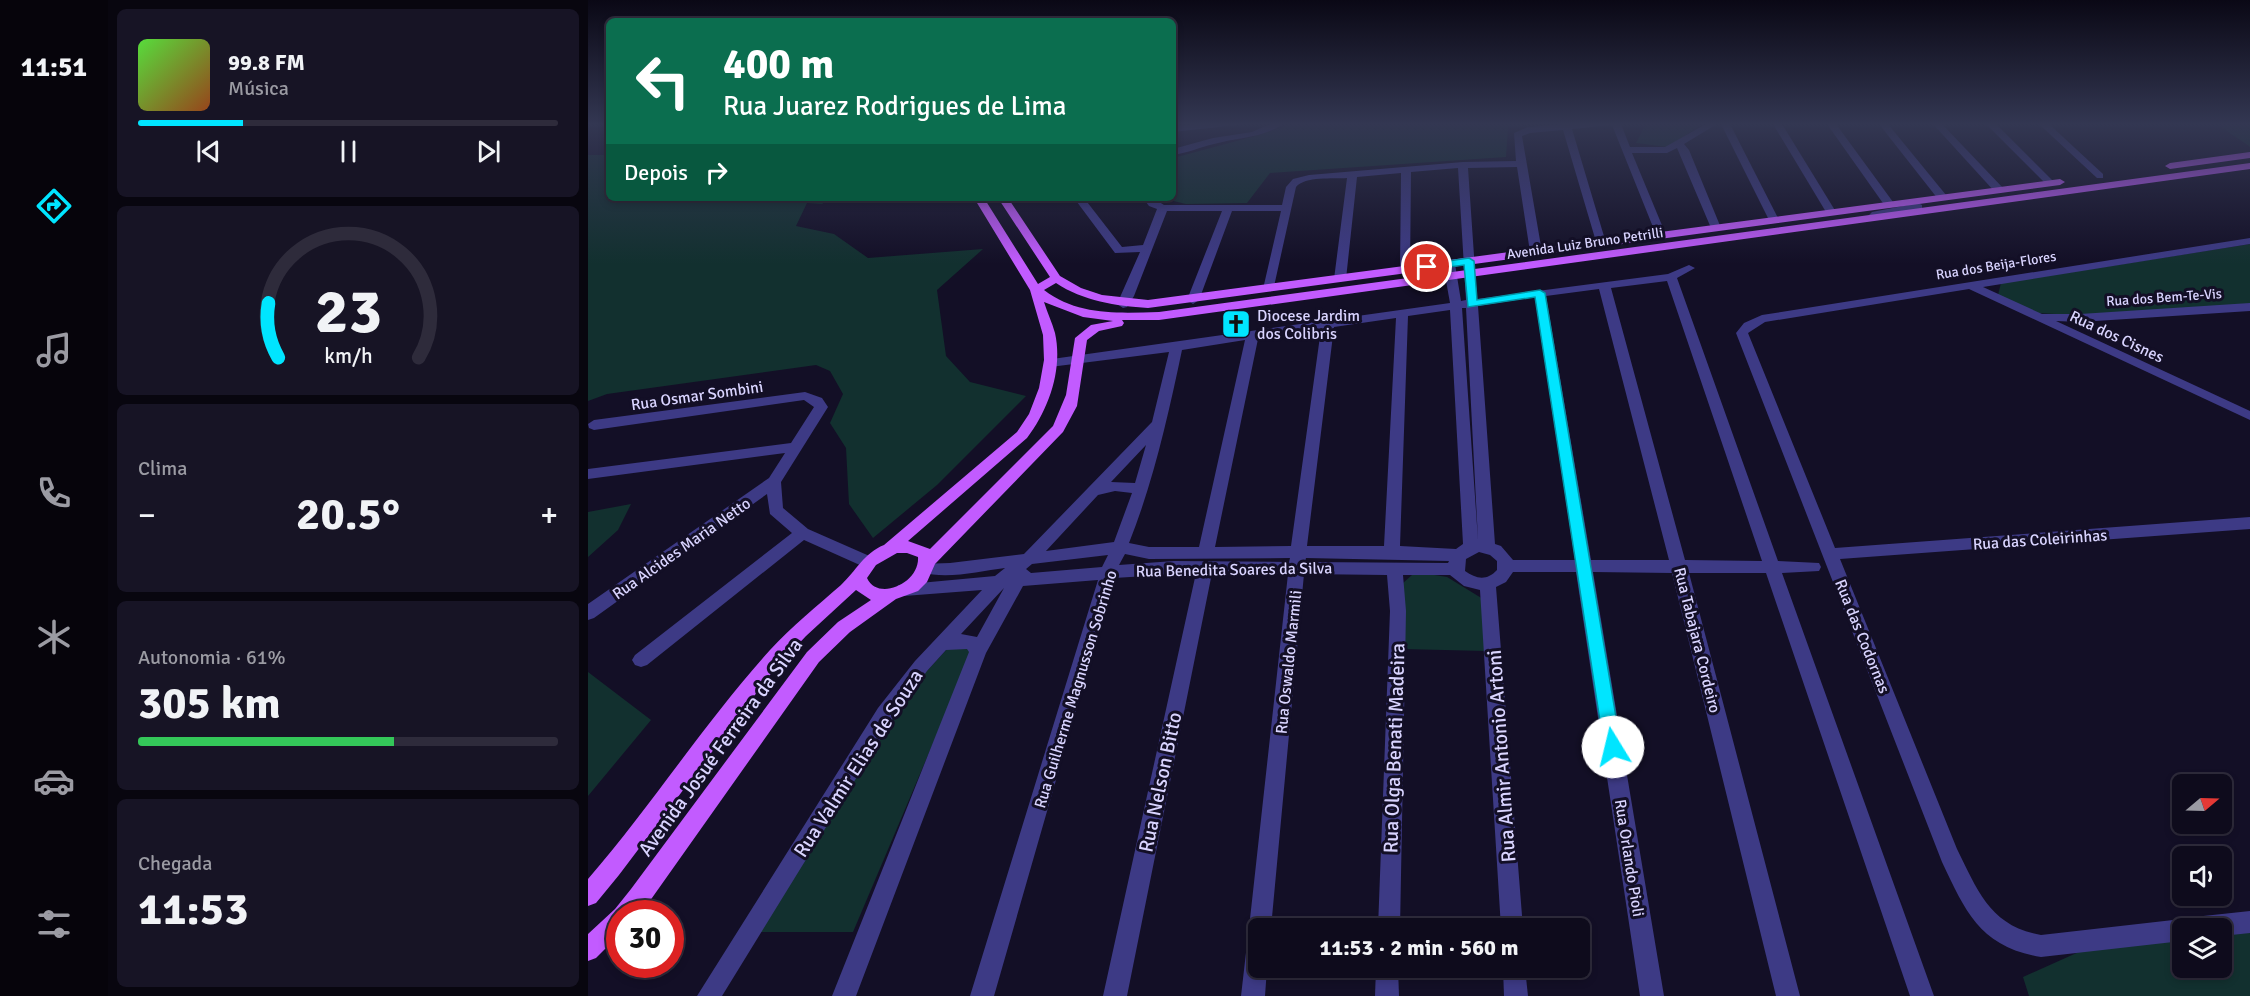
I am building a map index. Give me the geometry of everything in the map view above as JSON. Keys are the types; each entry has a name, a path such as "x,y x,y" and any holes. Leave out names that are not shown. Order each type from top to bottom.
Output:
{"main road":[{"name":"Avenida Luiz Bruno Petrilli","path":"1468,268 1536,252 2139,170"},
{"name":"Avenida Luiz Bruno Petrilli","path":"981,201 1036,290 1052,302 1087,314 1107,317 1159,316 1301,298 1468,268 1871,218 2217,170"},
{"name":"Avenida Luiz Bruno Petrilli","path":"1005,201 1056,278 1078,291 1123,304 1193,300 1406,270 1451,271"},
{"path":"888,550 1029,427 1039,411 1052,348 1046,321 1036,301 1036,290 1056,278"},
{"path":"928,565 1068,416 1072,405 1081,338 1095,328 1159,316"},
{"path":"888,550 911,546 926,554 928,565"},
{"name":"Avenida Josué Ferreira da Silva","path":"588,895 615,865 675,783 769,663 864,570 888,550"},
{"name":"Avenida Josué Ferreira da Silva","path":"636,900 813,657 844,627 922,577 928,565"},
{"path":"864,570 860,585 864,591 872,594 897,592"},
{"path":"588,950 606,932"}],"street":[{"path":"1269,289 1291,187 1296,182 1305,178 1390,170"},
{"path":"1406,170 1406,270"},
{"path":"1463,170 1472,304 1468,554 1464,579 1471,583 1488,584 1502,577 1506,566 1501,554 1468,554"},
{"path":"1522,170 1536,252"},
{"path":"1580,170 1601,243"},
{"path":"1634,170 1661,235"},
{"path":"1692,170 1716,228"},
{"path":"1749,170 1774,220"},
{"path":"1807,170 1832,212"},
{"path":"1865,170 1889,204"},
{"path":"1920,170 1942,197"},
{"path":"1981,170 2000,190"},
{"path":"2037,170 2050,183"},
{"path":"2094,170 2100,176"},
{"path":"1340,279 1353,174"},
{"path":"1925,200 1922,202 1923,207 1938,209"},
{"path":"1080,201 1127,263 1123,304"},
{"path":"1150,201 1162,208 1287,208"},
{"path":"1871,218 1876,214 1918,207 1910,202"},
{"path":"1127,263 1146,248 1162,208"},
{"path":"1193,300 1228,208"},
{"name":"Rua dos Beija-Flores","path":"1748,326 1762,319 2250,241"},
{"path":"1127,263 1146,248"},
{"path":"1050,363 1176,348 1540,293 1671,277 1689,268"},
{"path":"1451,271 1456,306 1468,554"},
{"path":"1671,277 1922,996"},
{"path":"1299,285 1301,298"},
{"name":"Rua Tabajara Cordeiro","path":"1604,285 1679,567 1788,996"},
{"name":"Rua dos Cisnes","path":"1970,285 2250,416"},
{"name":"Rua Orlando Pioli","path":"1540,293 1652,996"},
{"name":"Rua dos Bem-Te-Vis","path":"2037,316 2080,318 2250,307"},
{"name":"Rua Olga Benati Madeira","path":"1389,918 1398,611 1393,560 1402,314"},
{"path":"2074,334 2080,318"},
{"name":"Rua Oswaldo Marmili","path":"1261,918 1298,562 1328,325"},
{"name":"Rua das Codornas","path":"1748,326 1742,333 1949,855 1984,918 2005,937 2026,945 2041,946 2172,931"},
{"name":"Rua Nelson Bitto","path":"1115,996 1252,337"},
{"name":"Rua Guilherme Magnusson Sobrinho","path":"982,996 1108,572 1121,547 1160,422 1176,348"},
{"name":"Rua Osmar Sombini","path":"594,425 805,396 817,401 821,407 798,447"},
{"path":"844,996 978,652 1009,581 1034,559 1094,491 1160,422"},
{"path":"588,474 798,447"},
{"path":"798,447 774,482 775,510 802,534 864,570"},
{"name":"Rua Alcides Maria Netto","path":"588,613 774,482"},
{"path":"1094,491 1115,486 1139,489"},
{"name":"Rua das Coleirinhas","path":"1831,554 2250,523"},
{"path":"641,660 802,534"},
{"name":"Rua Benedita Soares da Silva","path":"928,565 950,569 1121,547 1206,560 1298,562 1393,560 1468,554"},
{"name":"Rua Benedita Soares da Silva","path":"897,592 1173,567 1206,560"},
{"path":"1506,566 1813,567"},
{"name":"Rua Valmir Elias de Souza","path":"709,993 885,714 940,644 1009,581"},
{"name":"Rua Almir Antonio Artoni","path":"1488,584 1511,918"},
{"path":"940,644 965,641 974,643 978,652"},
{"path":"2232,924 2250,922"},
{"path":"1253,996 1255,978"},
{"path":"1387,978 1387,996"},
{"path":"1515,978 1516,996"}],"green space":[{"path":"588,170 606,170 606,201 826,201 822,204 807,203 796,226 834,234 868,258 983,249 937,290 946,356 970,382 1026,396 937,485 873,538 849,504 846,448 830,423 843,394 830,371 816,365 607,394 588,401"},
{"path":"1176,170 1307,170 1270,173 1247,203 1186,204 1174,201 1176,201"},
{"path":"2250,244 2250,304 2075,315 2036,313 1998,295 2001,283"},
{"path":"631,504 618,530 588,557 588,512"},
{"path":"1422,573 1447,577 1483,599 1486,651 1402,649 1402,584 1412,575"},
{"path":"969,648 970,656 853,932 758,932 895,706 947,649"},
{"path":"588,672 651,720 588,796"},
{"path":"2250,930 2250,996 2029,996 2023,977 2081,951 2172,940 2172,978 2232,978 2232,933"}],"place":[{"name":"Diocese Jardim dos Colibris","path":"1236,324"}],"route":[{"path":"1427,267 1469,261 1468,275 1472,304 1540,293 1613,747"}]}
